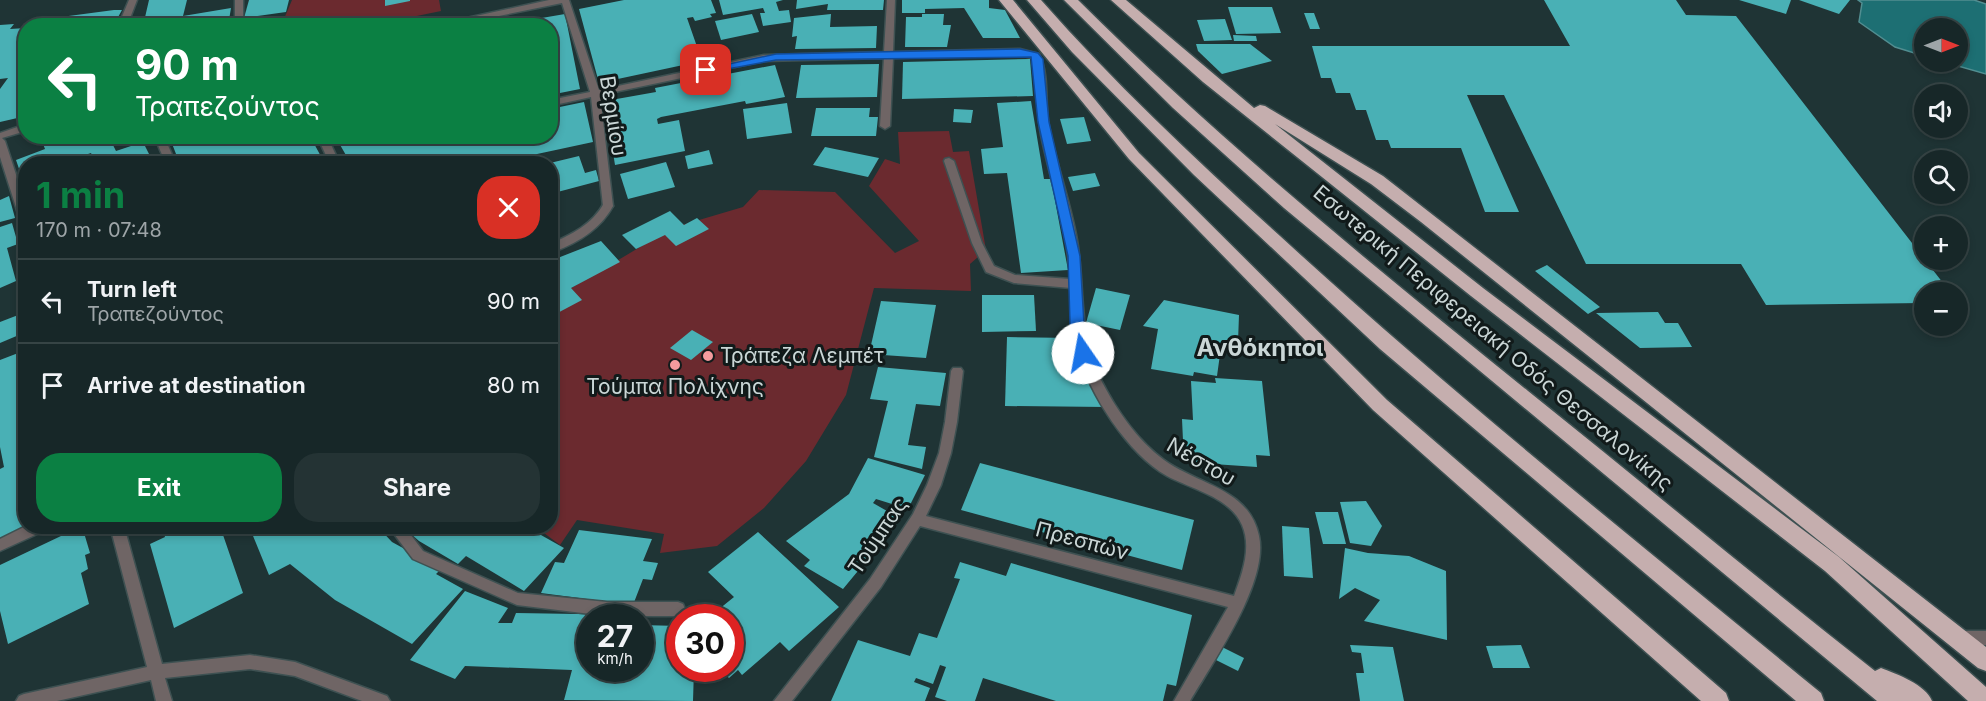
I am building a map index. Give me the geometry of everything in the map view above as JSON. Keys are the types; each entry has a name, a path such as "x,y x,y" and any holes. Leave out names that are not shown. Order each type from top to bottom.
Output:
{"highway":[{"path":"1006,0 1134,156 1380,405 1718,701"},
{"path":"1034,0 1077,49 1199,171 1386,344 1706,609 1813,701"},
{"name":"Εσωτερική Περιφερειακή Οδός Θεσσαλονίκης","path":"1071,0 1119,50 1210,135 1389,289 1895,701"},
{"path":"1118,0 1208,79 1467,285 1832,564 1985,701"},
{"path":"1208,79 1320,144 1411,205 1986,661"},
{"path":"1752,648 1800,701"},
{"path":"1833,651 1921,701"}],"street":[{"path":"125,18 133,0"},
{"path":"239,18 240,0"},
{"path":"474,18 563,0"},
{"name":"Βερμίου","path":"558,245 591,228 603,218 608,206 595,93 563,0"},
{"path":"885,126 891,0"},
{"name":"Νέστου","path":"889,54 1027,53 1037,59 1043,122 1071,236 1077,324 1083,353 1094,378 1119,419 1157,462 1223,495 1240,509 1248,520 1254,539 1253,563 1237,603 1182,701"},
{"path":"558,100 764,58 889,54"},
{"path":"0,136 18,130"},
{"path":"0,141 18,198"},
{"path":"949,161 977,243 990,270 1014,279 1076,284"},
{"name":"Τούμπας","path":"782,701 870,588 916,519 932,490 945,453 957,371"},
{"name":"Πρεσπών","path":"916,519 1237,603"},
{"path":"0,545 23,534"},
{"path":"119,534 164,701"},
{"path":"401,534 418,555 517,599 607,609 666,609"},
{"path":"1958,638 1986,638"},
{"path":"24,701 156,672 225,664 272,664 382,701"}],"shaded area":[{"path":"292,0 439,0 441,11 407,18 284,18"},
{"path":"949,131 953,152 969,151 986,250 970,264 971,291 874,288 846,395 806,461 764,508 717,546 660,553 664,534 577,520 560,545 545,534 558,534 558,296 672,228 743,207 759,190 835,192 895,253 919,241 869,186 885,159 900,164 898,132"}],"water":[{"path":"1858,0 1974,0 1986,4 1986,74 1968,69 1968,18 1914,18 1914,53 1895,47 1859,22 1862,3"}],"building":[{"path":"149,0 187,0 183,16 231,8 229,18 145,18"},
{"path":"249,0 289,0 286,12 244,18"},
{"path":"385,0 410,0 410,1 385,6"},
{"path":"624,0 711,0 716,13 710,14 712,17 695,21 693,17 687,18 702,61 599,83 579,9"},
{"path":"719,0 783,0 776,2 779,11 789,10 791,22 763,26 760,13 765,13 763,8 723,15"},
{"path":"797,0 884,0 883,10 827,10 828,4 796,9"},
{"path":"902,0 989,0 989,8 1005,10 1020,38 983,38 964,8 925,9 925,13 902,13"},
{"path":"1544,0 1676,0 1686,15 1736,16 1914,246 1914,270 1933,270 1942,282 1914,282 1914,303 1766,305 1741,264 1586,264 1504,95 1467,95 1519,212 1485,212 1461,148 1391,148 1388,140 1376,140 1366,110 1356,110 1350,93 1336,93 1331,78 1321,78 1312,46 1570,46"},
{"path":"1739,0 1791,0 1786,14"},
{"path":"1799,0 1850,0 1839,14"},
{"path":"1228,7 1272,7 1281,33 1236,34"},
{"path":"114,10 122,10 118,18 61,17"},
{"path":"1304,13 1314,13 1320,29 1310,29"},
{"path":"565,14 580,89 558,93 558,18 542,18"},
{"path":"752,14 759,32 721,40 715,21"},
{"path":"831,14 830,27 877,26 876,48 795,49 797,36 792,37 794,18"},
{"path":"922,14 944,14 943,25 951,25 947,47 905,47 906,17 922,17"},
{"path":"1225,19 1232,40 1204,41 1197,20"},
{"path":"14,24 10,29 18,28 18,118 0,122 0,89 8,78 0,79 0,25"},
{"path":"1233,35 1256,36 1257,41 1234,41"},
{"path":"1196,44 1250,44 1272,61 1222,74 1198,51"},
{"path":"1030,59 1033,96 902,99 903,62"},
{"path":"879,64 877,97 796,98 801,65"},
{"path":"775,65 785,97 746,104 745,101 661,117 657,119 658,124 679,120 685,151 615,165 610,134 622,131 621,126 615,127 611,100 656,92 655,88"},
{"path":"1031,101 1044,179 1051,179 1068,270 1021,273 1007,173 984,174 981,149 1003,147 997,103"},
{"path":"584,102 593,142 528,156 346,156 340,144 558,144 558,107"},
{"path":"787,103 792,133 747,139 743,109"},
{"path":"816,108 870,108 869,117 878,117 876,136 811,136"},
{"path":"954,109 973,110 971,123 953,122"},
{"path":"1084,117 1091,141 1067,144 1060,119"},
{"path":"43,144 115,144 113,145 116,151 144,144 150,156 92,156 91,153 82,156 27,156 45,149"},
{"path":"172,144 314,144 321,156 189,155 177,156"},
{"path":"825,147 879,158 868,177 813,165"},
{"path":"709,150 713,164 688,169 685,156"},
{"path":"579,156 585,173 596,170 599,181 558,192 558,161"},
{"path":"666,162 675,187 628,199 620,174"},
{"path":"1095,173 1100,186 1073,191 1068,177"},
{"path":"9,196 15,218 0,222 0,200"},
{"path":"670,211 684,225 697,218 709,229 676,246 665,235 636,249 622,235"},
{"path":"12,223 18,244 7,248 16,281 0,288 0,227"},
{"path":"601,241 620,262 571,288 582,300 558,313 558,258"},
{"path":"1547,265 1600,307 1588,314 1535,271"},
{"path":"1096,288 1130,295 1120,330 1086,323"},
{"path":"982,295 1034,295 1036,331 982,332"},
{"path":"1164,300 1239,315 1238,342 1222,340 1217,376 1194,372 1193,376 1151,369 1158,329 1143,326"},
{"path":"881,301 936,305 926,358 869,354"},
{"path":"1658,312 1665,323 1678,323 1692,347 1640,348 1596,313"},
{"path":"18,315 18,335 0,343 0,322"},
{"path":"692,330 713,342 691,360 670,348"},
{"path":"1007,337 1077,338 1106,407 1005,406"},
{"path":"18,353 18,531 0,539 0,469 4,467 0,447 0,360"},
{"path":"878,367 946,373 940,406 916,404 908,445 926,447 922,469 874,457 888,401 870,399"},
{"path":"1215,378 1262,381 1270,456 1256,455 1257,467 1184,462 1182,419 1193,420 1191,381 1216,383"},
{"path":"868,458 925,475 908,509 876,499 873,503 901,519 843,589 804,566 810,560 786,541 849,494"},
{"path":"980,463 1194,520 1182,570 961,510"},
{"path":"1366,501 1382,526 1371,546 1350,543 1340,502"},
{"path":"1315,512 1338,512 1346,544 1323,544"},
{"path":"1282,526 1309,528 1313,578 1284,576"},
{"path":"579,530 652,539 643,561 658,563 652,580 643,579 633,604 625,604 541,593 555,562 564,563"},
{"path":"758,532 839,607 789,651 780,642 744,673 744,604 725,604 734,597 708,572"},
{"path":"65,534 84,534 90,553 85,555 88,569 81,573 89,604 8,644 0,611 0,565"},
{"path":"164,534 223,534 243,593 174,628 150,544 165,537"},
{"path":"252,534 384,534 392,542 441,569 436,574 463,589 412,644 335,600 290,564 269,575"},
{"path":"411,534 539,534 564,548 524,591 466,556 458,564"},
{"path":"1345,548 1368,553 1409,556 1446,571 1447,640 1364,621 1380,600 1355,588 1339,599"},
{"path":"960,562 1006,576 1011,563 1192,615 1176,686 1167,684 1163,701 1056,701 983,678 975,701 947,701 935,697 946,667 940,665 933,684 916,678 914,682 930,688 925,701 831,701 858,640 910,656 919,633 937,638 960,579 954,578"},
{"path":"465,591 508,608 498,623 512,623 516,613 576,614 576,682 654,682 654,625 666,626 666,682 694,682 693,701 564,700 572,670 465,666 455,679 410,660"},
{"path":"1350,645 1393,647 1404,701 1360,701 1356,673 1364,673 1361,653 1352,652"},
{"path":"1521,645 1530,668 1493,668 1486,646"},
{"path":"1222,647 1244,658 1238,671 1216,660"}],"place":[{"name":"Τράπεζα Λεμπέτ","path":"708,356"},
{"name":"Τούμπα Πολίχνης","path":"675,365"}],"district":[{"name":"Ανθόκηποι","path":"1260,348"}],"route":[{"path":"706,70 776,57 1020,52 1034,55 1037,59 1043,122 1071,236 1077,324 1083,353"}]}
